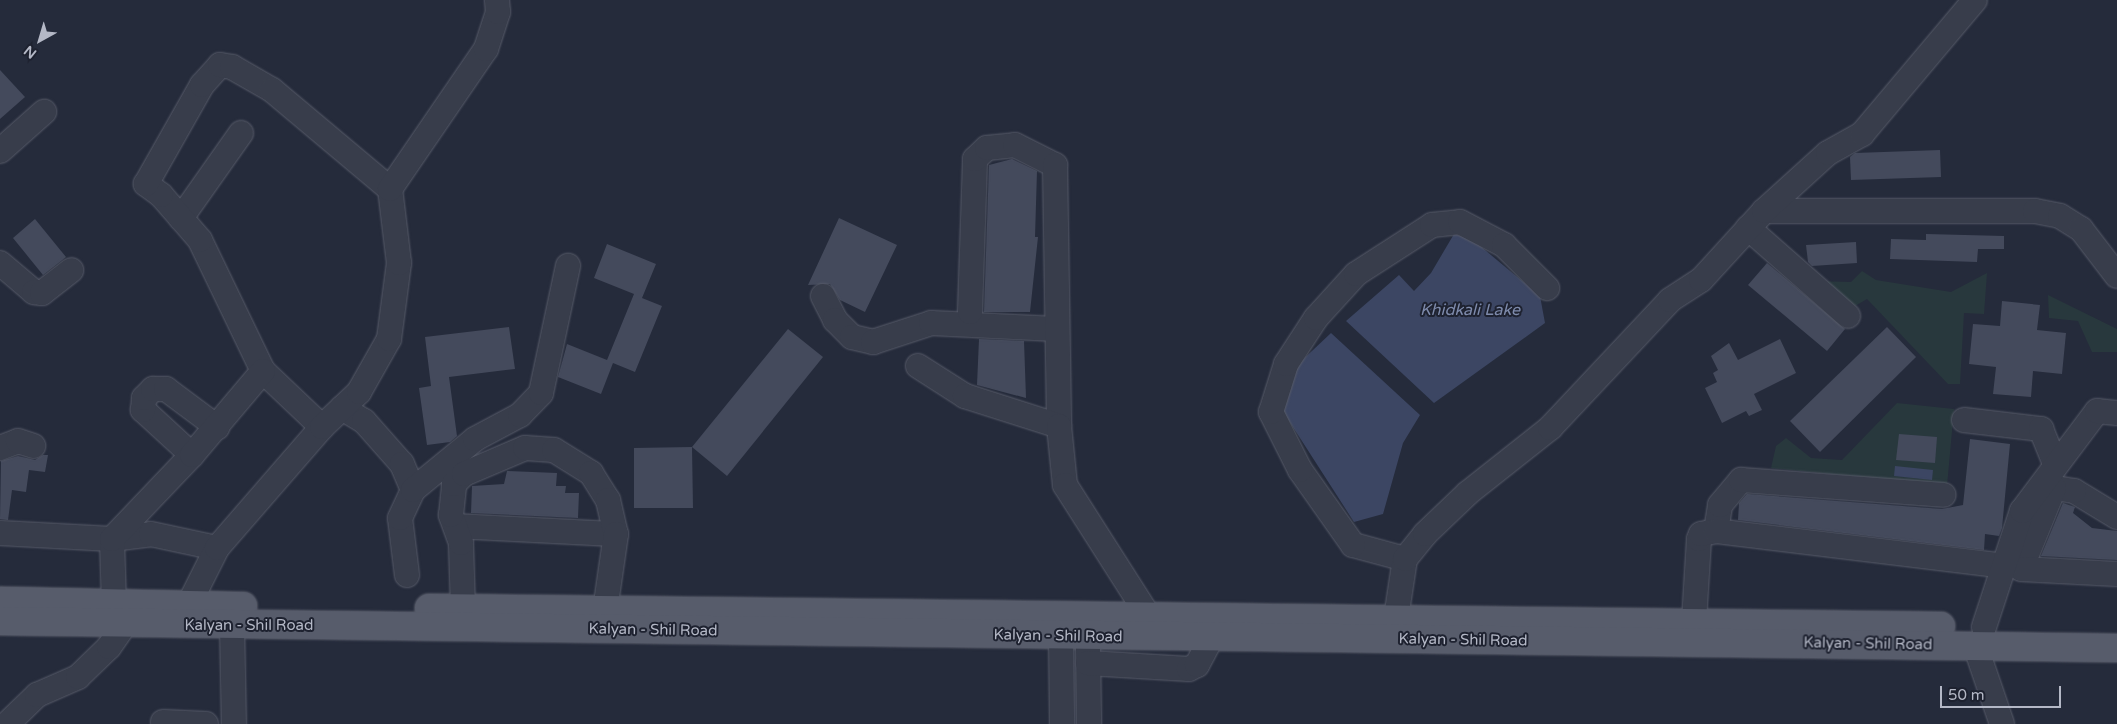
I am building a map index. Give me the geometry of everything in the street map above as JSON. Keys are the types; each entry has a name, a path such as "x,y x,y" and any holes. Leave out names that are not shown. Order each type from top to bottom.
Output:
{"main road":[{"name":"Kalyan - Shil Road","path":"0,602 120,614 187,616 463,608 1149,617 1393,630 1979,636 2117,629"},
{"name":"Kalyan - Shil Road","path":"0,621 120,614"},
{"name":"Kalyan - Shil Road","path":"187,616 232,624 1212,637 1694,621 1979,636 2117,648"}],"street":[{"path":"187,616 217,548 322,427 359,392 389,339 398,263 390,189 486,49 498,12 497,0"},
{"path":"1393,630 1405,559 1468,493 1550,428 1670,300 1701,280 1764,211 1828,153 1862,134 1975,0"},
{"path":"322,427 263,372 200,240 181,218 146,184 202,85 220,65 232,67 272,90 390,189"},
{"path":"0,151 44,112"},
{"path":"181,218 241,133"},
{"path":"970,312 975,159 987,148 1015,144 1054,165 1059,426 1065,485 1149,617"},
{"path":"1764,211 2035,211 2060,216 2081,228 2117,276"},
{"path":"1405,559 1353,545 1300,470 1271,412 1286,364 1316,318 1356,274 1432,225 1460,222 1504,245 1546,288"},
{"path":"1748,228 1848,316"},
{"path":"0,263 34,292 42,293 72,270"},
{"path":"407,575 400,518 413,490 475,439 520,415 541,393 568,266"},
{"path":"823,296 835,320 852,337 872,342 931,323 1056,329"},
{"path":"918,366 965,396 1059,426"},
{"path":"7,724 37,695 78,677 109,647 120,614 112,539 192,455 263,372"},
{"path":"192,455 143,410 144,398 153,390 166,389 217,427"},
{"path":"342,408 364,421 402,464 413,490"},
{"path":"2002,724 1979,636 2022,511 2096,411 2117,413"},
{"path":"1964,420 2041,429 2055,464"},
{"path":"0,448 18,441 33,446"},
{"path":"463,608 457,526 451,514 454,484 492,459 525,448 554,450 591,473 608,500 616,534 605,610"},
{"path":"1716,531 1720,505 1741,480 1943,495"},
{"path":"2117,517 2074,492 2054,488 2022,569 2117,574"},
{"path":"457,526 616,534"},
{"path":"1694,621 1699,539 1701,534 1716,531 2004,566"},
{"path":"0,533 112,539 151,534 217,548"},
{"path":"232,624 234,724"},
{"path":"1061,636 1062,724"},
{"path":"1088,636 1089,724"},
{"path":"1088,663 1189,669 1198,665 1212,637"},
{"path":"163,722 206,724"}],"shaded area":[{"path":"1862,271 1876,280 1951,292 1987,273 1984,314 1964,313 1960,384 1948,384 1867,299 1855,306 1860,318 1815,281 1851,282"},
{"path":"2048,295 2117,329 2117,352 2092,352 2078,321 2049,318"},
{"path":"1897,403 1954,409 1947,486 1771,468 1776,446 1786,438 1811,458 1842,460"}],"water":[{"name":"Khidkali Lake","path":"1454,234 1473,240 1540,296 1545,323 1434,403 1346,321 1399,275 1414,291 1431,273"},
{"path":"1331,333 1420,415 1403,443 1383,514 1354,522 1282,410 1295,367"},
{"path":"1895,466 1933,470 1932,480 1894,476"}],"building":[{"path":"0,70 25,97 0,119"},
{"path":"1940,150 1941,177 1851,180 1850,157 1855,153"},
{"path":"1012,159 1037,171 1035,237 1038,237 1030,312 984,312 989,165"},
{"path":"839,218 897,245 865,312 840,300 830,284 808,285"},
{"path":"35,219 66,257 43,275 13,238"},
{"path":"1926,234 2004,236 2004,249 1978,249 1977,262 1890,259 1891,239 1926,240"},
{"path":"1856,242 1857,263 1812,266 1808,262 1806,245"},
{"path":"607,244 656,264 642,298 662,306 635,372 613,363 601,394 558,377 567,344 607,360 634,294 594,278"},
{"path":"1767,263 1845,329 1827,351 1748,285"},
{"path":"2002,301 2040,305 2037,330 2066,333 2062,374 2033,371 2031,397 1993,394 1996,367 1969,364 1973,324 2000,326"},
{"path":"509,327 515,369 449,377 457,436 450,442 427,445 419,388 431,386 425,337"},
{"path":"1887,327 1916,357 1820,452 1790,421"},
{"path":"788,329 823,357 727,476 692,447"},
{"path":"979,339 1024,341 1026,398 977,385"},
{"path":"1780,339 1796,373 1754,394 1762,410 1749,416 1746,411 1722,423 1705,388 1717,382 1713,373 1718,370 1711,356 1729,343 1738,360"},
{"path":"1899,434 1937,437 1935,463 1896,460"},
{"path":"1970,439 2010,444 2002,528 1999,536 1985,534 1984,550 1738,520 1739,503 1747,494 1942,509 1963,505"},
{"path":"692,447 693,508 634,508 634,448"},
{"path":"43,455 48,455 45,472 29,470 26,492 12,490 8,520 0,519 1,461 18,456 35,460"},
{"path":"507,471 557,473 556,486 566,486 565,493 579,493 578,518 471,513 472,486 504,484"},
{"path":"2063,503 2075,507 2073,513 2092,528 2117,531 2117,560 2041,556"}]}
